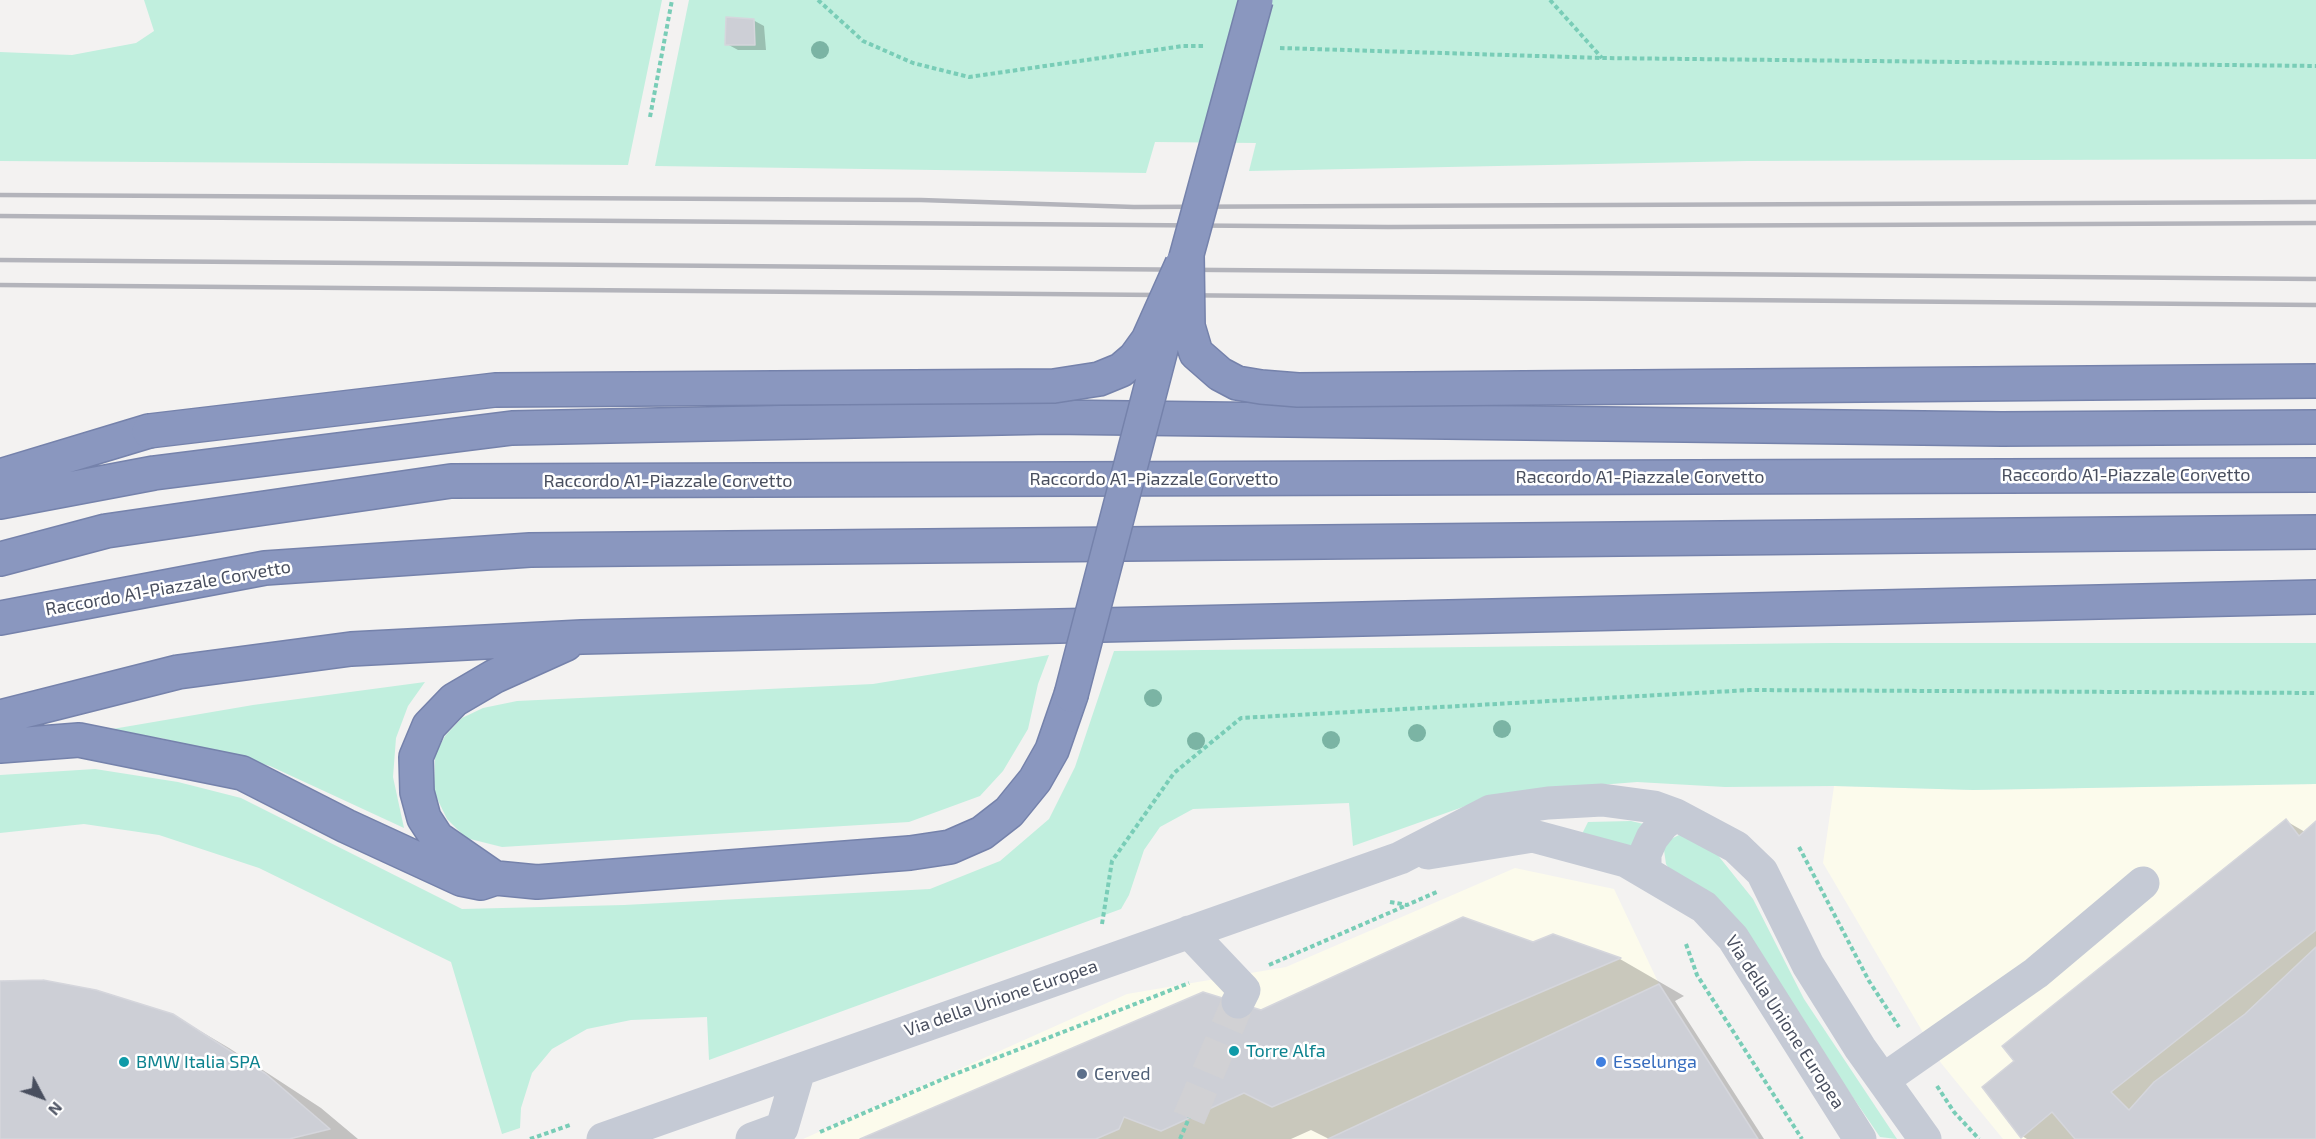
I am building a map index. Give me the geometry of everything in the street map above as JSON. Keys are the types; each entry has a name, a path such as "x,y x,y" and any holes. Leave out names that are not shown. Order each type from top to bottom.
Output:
{"highway":[{"path":"0,747 80,740 242,772 346,826 462,879 481,883 496,878 537,882 910,853 950,847 982,833 1009,812 1035,780 1052,750 1071,694 1256,0"},
{"path":"1187,254 1188,326 1196,353 1220,374 1237,383 1261,387 1298,390 2316,381"},
{"path":"0,476 149,431 495,390 1054,386 1100,379 1121,370 1135,358 1148,340 1187,254"},
{"path":"0,502 154,473 512,428 1050,417 2002,429 2316,428"},
{"name":"Raccordo A1-Piazzale Corvetto","path":"0,559 106,531 451,482 2316,475"},
{"name":"Raccordo A1-Piazzale Corvetto","path":"0,618 265,568 530,550 2316,532"},
{"path":"0,717 178,672 351,649 582,637 2316,597"},
{"path":"496,878 437,838 424,818 417,792 416,757 429,726 454,700 495,676 582,637"}],"street":[{"name":"Via della Unione Europea","path":"623,1136 799,1070 1400,858 1491,811 1548,803 1602,800 1654,807 1676,815 1736,847 1762,872 1808,965 1883,1080 1925,1139"},
{"path":"1646,870 1645,854 1652,838 1663,824 1676,815"},
{"name":"Via della Unione Europea","path":"1400,858 1533,836 1599,852 1646,870 1704,908 1733,938 1860,1139"},
{"path":"1883,1080 2036,973 2143,883"},
{"path":"1189,932 1241,996"},
{"path":"752,1139 782,1128 799,1070"}],"path":[{"path":"650,117 672,0"},
{"path":"818,0 862,41 913,63 969,77 1183,46 1218,47"},
{"path":"1550,0 1603,58"},
{"path":"1276,48 1603,58 2316,66"},
{"path":"1102,926 1112,861 1174,773 1241,718 1750,690 2316,693"},
{"path":"1799,847 1869,981 1954,1112 1979,1139"},
{"path":"813,1134 950,1076 1196,981 1241,996 1271,963 1450,886"},
{"path":"1380,900 1407,905"},
{"path":"1682,935 1697,975 1802,1139"},
{"path":"1180,1139 1189,1118"}],"shaded area":[{"path":"2316,784 2316,1139 2003,1139 1941,1063 1823,863 1834,786 1973,790"},
{"path":"1515,868 1614,889 1659,984 1758,1139 803,1139 1127,994 1286,967"}],"green space":[{"path":"144,0 662,0 628,165 0,161 0,52 72,55 136,43 154,31"},
{"path":"689,0 2316,0 2316,159 1747,161 1249,171 1256,143 1155,142 1146,173 655,166"},
{"path":"1831,643 2316,643 2316,784 1973,790 1834,786 1725,787 1637,782 1574,787 1477,802 1353,846 1349,803 1193,809 1160,827 1144,850 1129,895 1121,909 709,1060 707,1017 631,1020 587,1029 552,1049 532,1073 521,1108 520,1128 502,1134 451,962 259,868 159,835 84,824 0,833 0,775 95,769 178,782 241,798 462,909 624,905 930,889 1000,861 1049,819 1075,767 1114,651"},
{"path":"1049,655 1038,684 1028,729 1003,771 980,796 909,822 502,847 466,838 447,819 434,792 435,755 445,736 462,718 483,708 517,701 873,684"},
{"path":"425,682 408,706 396,738 393,777 404,828 270,766 161,738 95,732 253,705"},
{"path":"1631,821 1652,826 1635,850 1580,838 1588,822"},
{"path":"1679,835 1704,838 1753,899 1804,999 1897,1139 1880,1137 1721,904 1678,882 1666,864 1663,843"}],"building":[{"path":"726,17 754,19 755,45 725,45"},
{"path":"2286,819 2299,836 2316,821 2316,930 2111,1092 2129,1110 2154,1082 2245,1014 2316,947 2316,1139 2075,1139 2052,1112 2021,1138 1982,1087 2014,1061 2002,1046"},
{"name":"Torre Alfa","path":"1463,917 1533,942 1553,934 1621,958 1272,1107 1244,1093 1161,1131 1124,1117 1119,1129 1096,1139 860,1139 1203,992 1261,1010"},
{"name":"BMW Italia SPA","path":"43,980 96,990 173,1014 266,1074 330,1129 289,1139 0,1139 0,981"},
{"name":"Esselunga","path":"1659,984 1758,1139 1328,1139"}],"tunnel":[{"path":"1189,1118 1238,1002"}],"railway":[{"path":"0,195 921,200 1134,207 2316,202"},
{"path":"0,216 1388,227 2316,223"},
{"path":"0,260 2316,279"},
{"path":"0,285 2316,305"}],"place":[{"name":"Torre Alfa","path":"1234,1051"},
{"name":"BMW Italia SPA","path":"124,1062"},
{"name":"Esselunga","path":"1601,1062"},
{"name":"Cerved","path":"1082,1074"}]}
